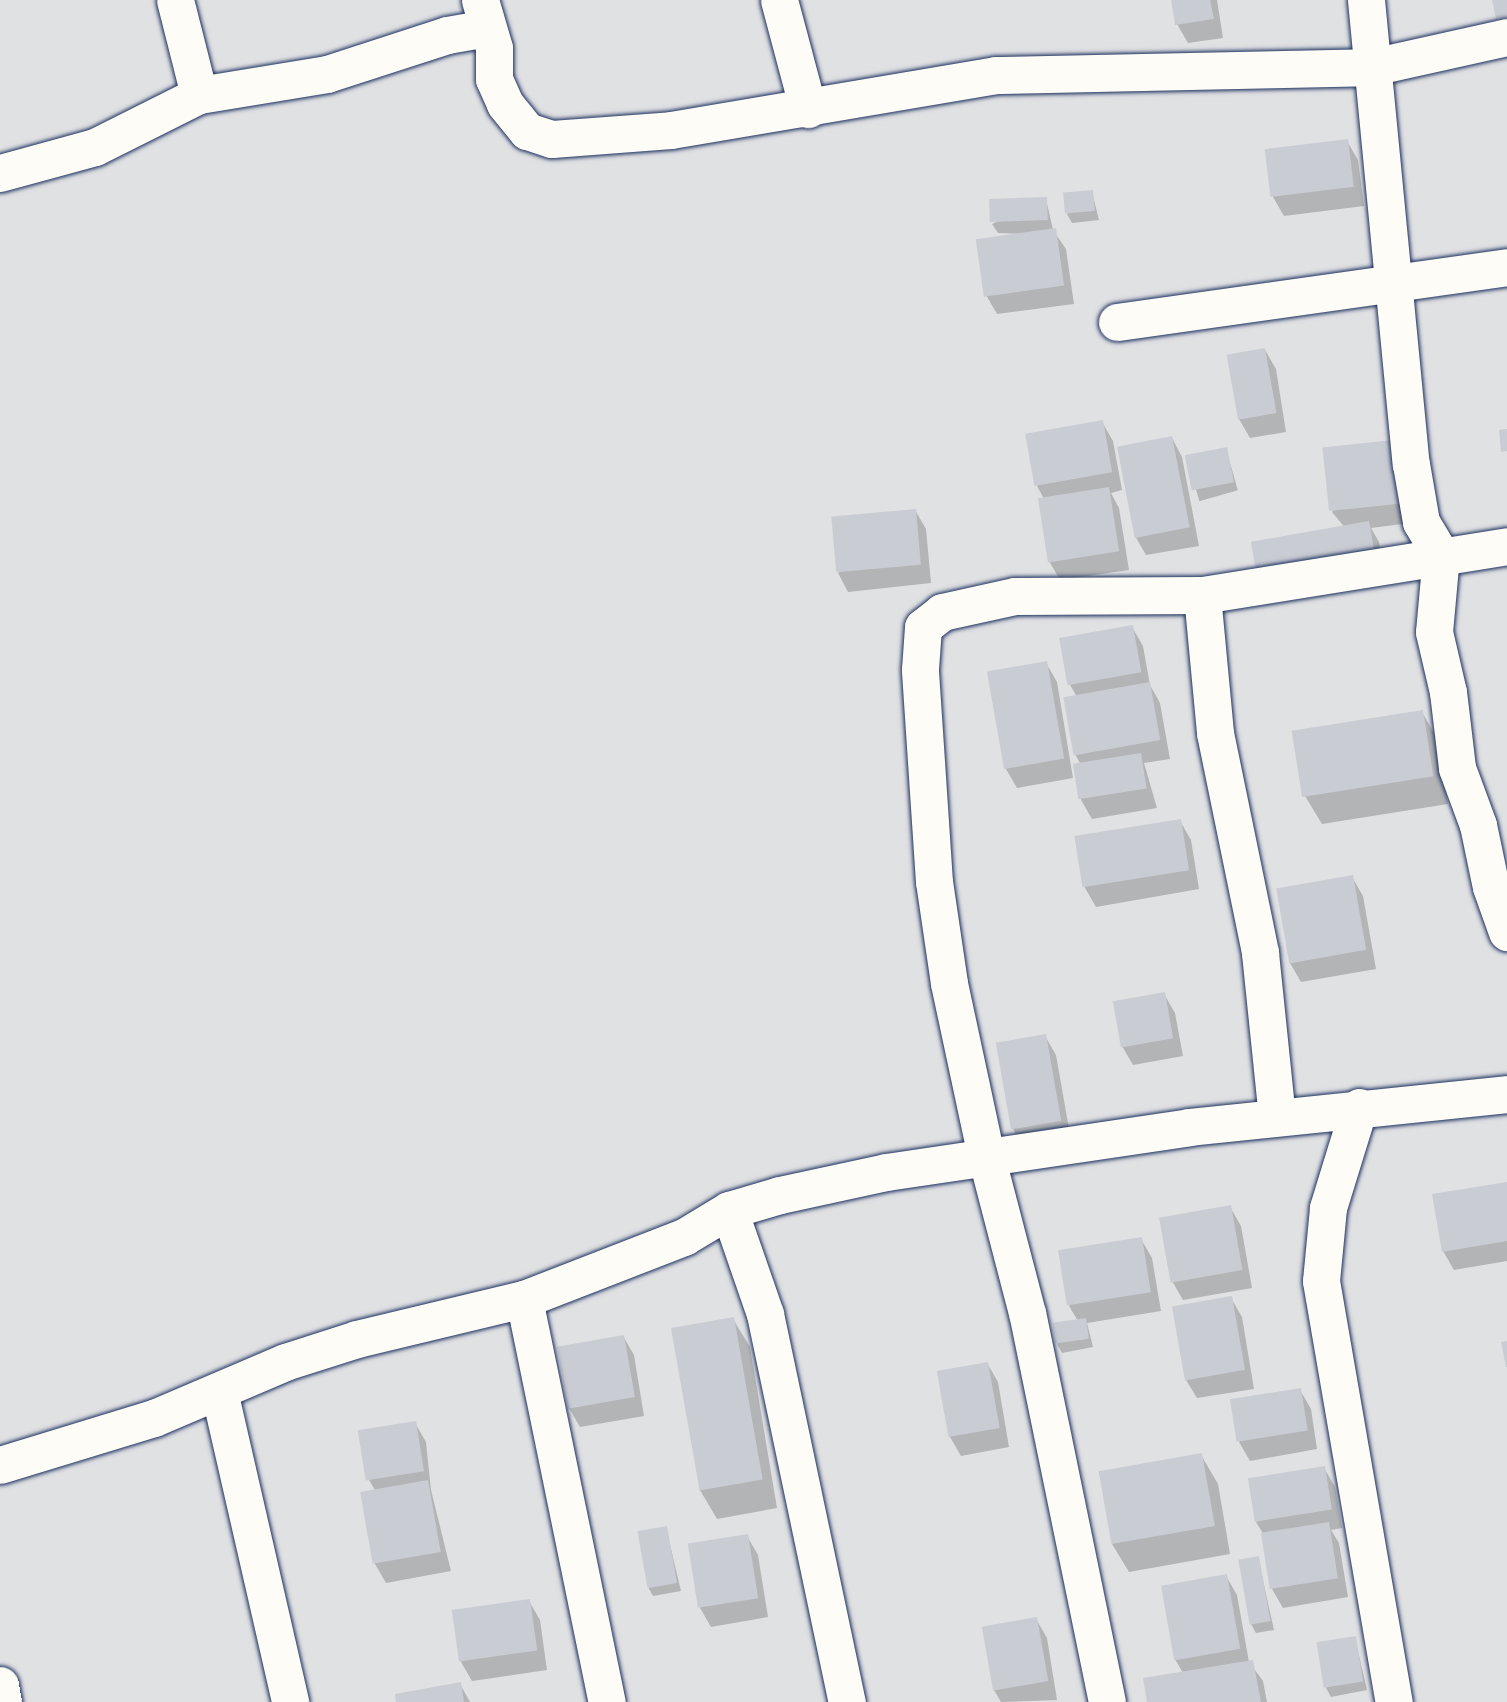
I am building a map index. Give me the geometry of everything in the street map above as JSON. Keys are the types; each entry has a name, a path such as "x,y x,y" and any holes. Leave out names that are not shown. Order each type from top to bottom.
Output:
{"street":[{"path":"176,0 199,94"},
{"path":"779,0 808,110"},
{"path":"1366,0 1391,280 1421,522 1441,555 1434,632 1448,692 1457,768 1478,825 1507,932"},
{"path":"0,173 95,147 199,94 327,74 447,35 484,14 494,48 494,79 505,104 527,131 538,136 579,139 671,130 808,110 996,75 1372,67 1507,37"},
{"path":"1117,322 1391,280 1507,267"},
{"path":"1107,1702 1027,1313 986,1156 934,882 920,669 923,627 942,612 1014,596 1202,595 1507,546"},
{"path":"1202,595 1215,733 1260,953 1277,1117"},
{"path":"0,1465 154,1418 285,1362 357,1339 524,1299 684,1237 729,1210 886,1172 986,1156 1359,1107 1507,1094"},
{"path":"1359,1107 1328,1208 1321,1281 1394,1702"},
{"path":"729,1210 765,1314 847,1702"},
{"path":"524,1299 607,1702"},
{"path":"219,1391 290,1702"},
{"path":"0,1685 3,1702"}],"shaded area":[{"path":"0,0 1507,0 1507,1702 0,1702"}],"building":[{"path":"1171,0 1210,0 1214,19 1175,25"},
{"path":"1492,0 1507,0 1507,17 1496,19"},
{"path":"1348,139 1354,187 1270,197 1265,149"},
{"path":"1093,190 1095,211 1065,214 1063,193"},
{"path":"1047,197 1048,220 990,222 989,199"},
{"path":"1056,228 1064,285 984,297 976,239"},
{"path":"1265,348 1276,413 1238,420 1227,355"},
{"path":"1103,420 1112,472 1034,486 1025,434"},
{"path":"1507,429 1507,451 1501,452 1499,430"},
{"path":"1172,436 1190,527 1135,538 1117,447"},
{"path":"1393,440 1400,504 1329,511 1322,447"},
{"path":"1227,447 1234,482 1192,491 1185,455"},
{"path":"1109,487 1119,551 1048,562 1038,498"},
{"path":"916,509 921,565 836,572 831,516"},
{"path":"1369,521 1376,559 1258,580 1251,542"},
{"path":"1133,625 1141,672 1067,685 1059,638"},
{"path":"1047,661 1064,758 1004,769 987,672"},
{"path":"1150,682 1160,740 1074,755 1063,697"},
{"path":"1423,710 1433,776 1302,797 1292,731"},
{"path":"1141,753 1147,789 1078,799 1073,764"},
{"path":"1181,819 1189,870 1082,887 1074,836"},
{"path":"1353,875 1366,950 1289,963 1276,889"},
{"path":"1165,992 1173,1038 1121,1047 1113,1001"},
{"path":"1046,1034 1061,1121 1011,1130 996,1043"},
{"path":"1507,1182 1507,1241 1442,1252 1432,1194"},
{"path":"1231,1205 1242,1270 1171,1283 1159,1218"},
{"path":"1142,1237 1151,1292 1067,1306 1058,1250"},
{"path":"1232,1296 1245,1370 1185,1380 1172,1307"},
{"path":"734,1317 763,1479 700,1491 671,1328"},
{"path":"1086,1318 1089,1339 1055,1344 1052,1323"},
{"path":"624,1335 635,1397 568,1409 557,1347"},
{"path":"1507,1341 1507,1367 1506,1367 1501,1342"},
{"path":"988,1362 1000,1428 948,1437 937,1371"},
{"path":"1301,1388 1308,1430 1237,1442 1230,1399"},
{"path":"416,1421 424,1471 366,1481 358,1430"},
{"path":"1202,1453 1215,1526 1111,1544 1099,1471"},
{"path":"1325,1466 1332,1509 1255,1522 1248,1478"},
{"path":"428,1480 441,1552 373,1564 360,1492"},
{"path":"1329,1522 1338,1578 1270,1589 1261,1533"},
{"path":"667,1526 677,1583 648,1588 637,1531"},
{"path":"748,1534 758,1598 698,1608 688,1544"},
{"path":"1259,1556 1270,1621 1250,1625 1238,1560"},
{"path":"1227,1574 1240,1649 1174,1660 1161,1586"},
{"path":"530,1599 537,1650 459,1661 452,1610"},
{"path":"1037,1617 1048,1681 993,1691 982,1627"},
{"path":"1356,1636 1363,1681 1324,1688 1316,1642"},
{"path":"1253,1660 1261,1702 1147,1702 1143,1678"},
{"path":"461,1682 464,1702 396,1702 395,1694"}]}
